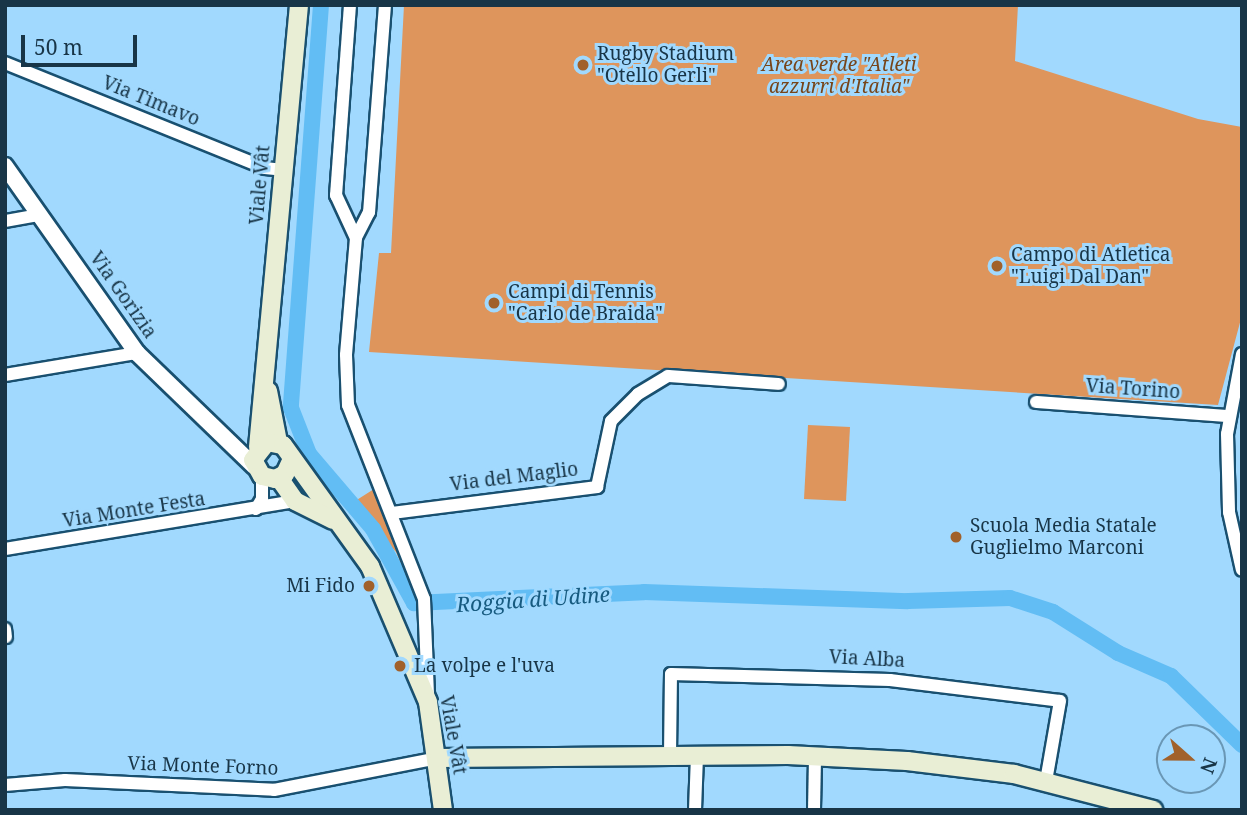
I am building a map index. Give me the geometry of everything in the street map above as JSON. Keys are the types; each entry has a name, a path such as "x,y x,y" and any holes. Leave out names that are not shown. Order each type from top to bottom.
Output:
{"main road":[{"name":"Viale Vât","path":"299,5 264,368 262,463 295,501 336,522"},
{"name":"Viale Vât","path":"264,368 278,442 370,566 428,702 439,758 443,810"},
{"path":"262,463 278,442"},
{"path":"262,463 291,461"},
{"path":"439,758 697,755 908,761 1046,781 1153,810"}],"street":[{"path":"350,5 336,195 356,239"},
{"path":"385,5 370,205 356,239 346,355 348,405 392,513 425,605 428,702"},
{"name":"Via Timavo","path":"5,63 265,168 283,170"},
{"name":"Via Gorizia","path":"5,166 137,353 223,433 262,463"},
{"path":"343,211 356,215 370,205"},
{"path":"5,221 40,215"},
{"path":"5,375 137,353"},
{"path":"1242,354 1227,416 1229,512 1242,570"},
{"name":"Via del Maglio","path":"392,513 597,487 611,421 638,394 668,376 779,384"},
{"name":"Via Torino","path":"1036,402 1227,416"},
{"path":"262,463 262,508"},
{"name":"Via Monte Festa","path":"5,549 295,501"},
{"path":"5,629 6,637"},
{"name":"Via Alba","path":"670,755 671,674 890,680 1060,701 1046,781"},
{"path":"695,810 697,755"},
{"path":"814,810 815,757"},
{"name":"Via Monte Forno","path":"5,785 65,780 274,790 439,758"}],"green space":[{"name":"Area verde \"Atleti azzurri d'Italia\"","path":"404,5 1018,5 1015,61 1198,119 1242,127 1242,315 1218,405 369,352 379,253 391,253"},
{"path":"808,425 850,427 846,501 804,499"},
{"path":"374,489 400,550 417,600 396,552 352,503"}],"waterway":[{"name":"Roggia di Udine","path":"321,5 291,408 309,454 373,529 414,603 644,592 908,601 1010,598 1053,612 1118,653 1171,676 1242,745"}],"place":[{"name":"Rugby Stadium \"Otello Gerli\"","path":"583,65"},
{"name":"Campo di Atletica \"Luigi Dal Dan\"","path":"997,266"},
{"name":"Campi di Tennis \"Carlo de Braida\"","path":"494,303"},
{"name":"Scuola Media Statale Guglielmo Marconi","path":"956,537"},
{"name":"Mi Fido","path":"369,586"},
{"name":"La volpe e l'uva","path":"400,666"}]}
